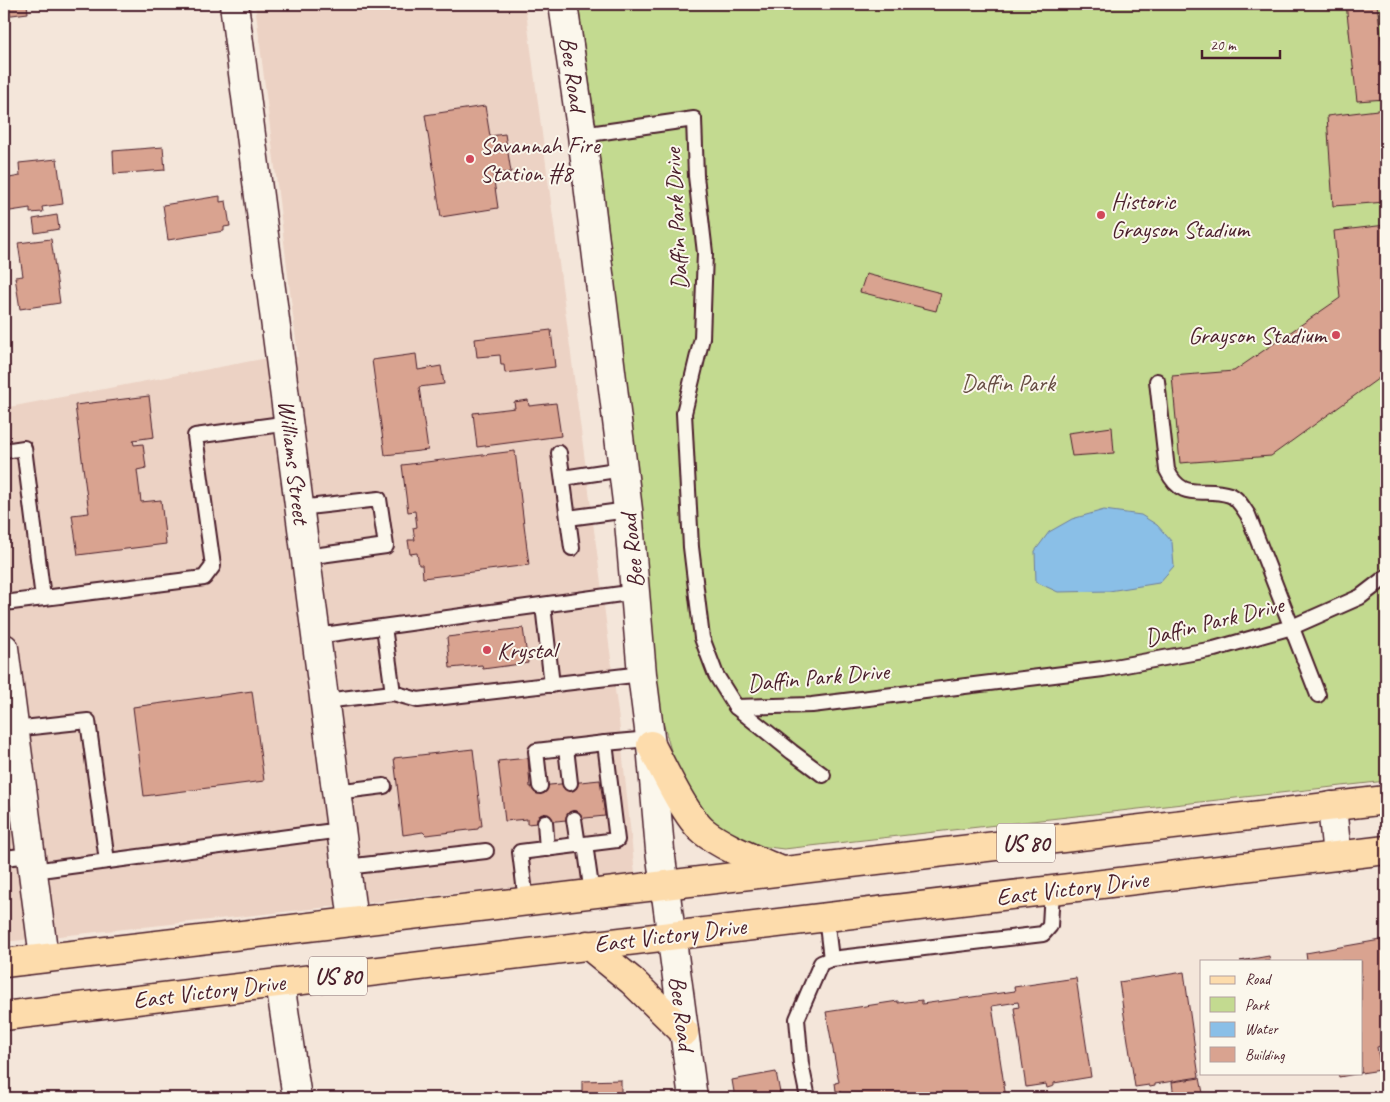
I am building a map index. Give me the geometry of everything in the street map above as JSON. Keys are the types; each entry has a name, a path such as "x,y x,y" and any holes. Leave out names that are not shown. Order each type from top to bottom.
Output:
{"main road":[{"path":"650,742 687,810 703,830 733,849 782,871"},
{"name":"East Victory Drive","path":"4,963 1386,800"},
{"name":"East Victory Drive","path":"4,1016 1386,850"},
{"path":"588,945 632,981 684,1032"}],"street":[{"name":"Williams Street","path":"234,4 353,921"},
{"name":"Bee Road","path":"563,4 582,135 628,510 642,674 665,885 693,1098"},
{"path":"4,648 44,958"},
{"path":"1332,806 1337,856"},
{"path":"280,983 297,1098"}],"lane":[{"name":"Daffin Park Drive","path":"582,135 694,119 696,176 705,253 702,338 684,413 691,547 702,638 716,675 736,707 814,704 1103,669 1214,649 1292,627 1360,597 1386,577"},
{"path":"1157,381 1167,470 1171,479 1180,487 1190,492 1216,492 1231,495 1240,503 1248,516 1318,695"},
{"path":"4,602 204,578 213,566 195,436 288,423"},
{"path":"4,451 24,448 43,598"},
{"path":"559,453 572,548"},
{"path":"563,478 623,469"},
{"path":"299,508 379,499 386,546 306,557"},
{"path":"568,518 628,510"},
{"path":"316,636 636,592"},
{"path":"543,605 552,685"},
{"path":"384,626 393,693"},
{"path":"324,701 393,693 418,700 642,674"},
{"path":"736,707 824,775"},
{"path":"14,729 88,721 107,861"},
{"path":"540,786 536,751 605,743 650,742"},
{"path":"526,901 520,852 616,840 605,743"},
{"path":"566,748 570,783"},
{"path":"336,792 384,786"},
{"path":"574,819 592,894"},
{"path":"544,822 547,848"},
{"path":"4,858 32,863 107,861 341,830"},
{"path":"346,867 486,851"},
{"path":"808,1098 797,1019 821,963 831,958 1043,934 1050,926 1052,890"},
{"path":"826,917 831,958"}],"shaded area":[{"path":"255,4 525,4 619,720 635,874 4,942 4,529 6,529 4,516 4,408 262,359 298,357"}],"green space":[{"name":"Daffin Park","path":"578,4 1386,4 1386,781 784,849 743,844 723,834 681,787 655,693 639,486 597,133"}],"water":[{"path":"1104,510 1141,515 1157,525 1172,542 1174,566 1159,583 1109,591 1058,592 1036,582 1035,551 1049,532 1072,519"}],"building":[{"path":"4,4 27,4 28,13 4,16"},
{"path":"1346,4 1377,4 1386,76 1386,99 1357,101"},
{"name":"Savannah Fire Station #8","path":"485,106 490,136 505,134 511,172 493,174 498,208 441,217 425,115"},
{"path":"1386,109 1386,202 1333,206 1327,116"},
{"path":"163,147 165,170 114,174 113,151"},
{"path":"57,159 63,204 42,207 43,212 30,213 30,208 4,212 4,179 20,176 19,163"},
{"path":"220,196 220,202 226,201 230,226 224,227 224,231 168,240 163,205"},
{"path":"57,215 59,229 35,233 33,219"},
{"name":"Grayson Stadium","path":"1386,225 1386,373 1271,456 1180,463 1172,376 1234,371 1340,298 1334,231"},
{"path":"51,239 60,303 20,309 15,277 23,276 18,243"},
{"path":"866,274 941,293 936,311 860,292"},
{"path":"551,330 555,367 505,373 504,365 501,365 500,355 477,357 475,339"},
{"path":"416,354 418,370 441,366 444,384 419,387 428,450 385,455 372,360"},
{"path":"149,396 154,437 133,440 134,445 143,444 146,468 137,470 141,502 161,500 166,544 78,555 72,515 89,513 75,405"},
{"path":"528,400 529,406 556,403 561,436 477,447 473,413 515,408 514,402"},
{"path":"1112,427 1114,453 1072,456 1068,433"},
{"path":"515,451 529,565 423,578 422,565 419,565 417,553 410,554 408,540 415,540 413,528 417,527 415,511 408,512 402,465"},
{"name":"Krystal","path":"523,628 528,663 483,669 482,665 450,668 447,637"},
{"path":"252,691 264,781 144,796 133,707"},
{"path":"473,749 482,826 479,826 478,829 426,835 423,832 403,835 394,758"},
{"path":"528,758 530,787 600,780 605,816 527,824 527,819 505,821 498,761"},
{"path":"1386,939 1386,1045 1377,1047 1381,1070 1362,1073 1362,960 1307,960 1306,953"},
{"path":"1269,956 1270,960 1246,960"},
{"path":"1184,972 1199,1077 1155,1084 1155,1086 1150,1087 1149,1085 1135,1087 1119,982"},
{"path":"1076,978 1091,1077 1054,1083 1054,1086 1047,1088 1046,1084 1026,1087 1014,1008 1019,1007 1018,1002 992,1006 1006,1098 841,1098 840,1091 836,1091 835,1083 839,1082 826,1012 898,1001 898,1003 922,1000 922,1004 1015,991 1014,987"},
{"path":"776,1072 781,1098 735,1098 732,1080"},
{"path":"1338,1074 1356,1074 1339,1077"},
{"path":"1200,1078 1204,1098 1174,1098 1172,1082"},
{"path":"621,1080 621,1098 582,1098 582,1081"},
{"path":"402,1093 403,1098 393,1098 393,1094"}],"place":[{"name":"Savannah Fire Station #8","path":"470,159"},
{"name":"Historic Grayson Stadium","path":"1101,215"},
{"name":"Grayson Stadium","path":"1336,335"},
{"name":"Krystal","path":"487,650"}]}
